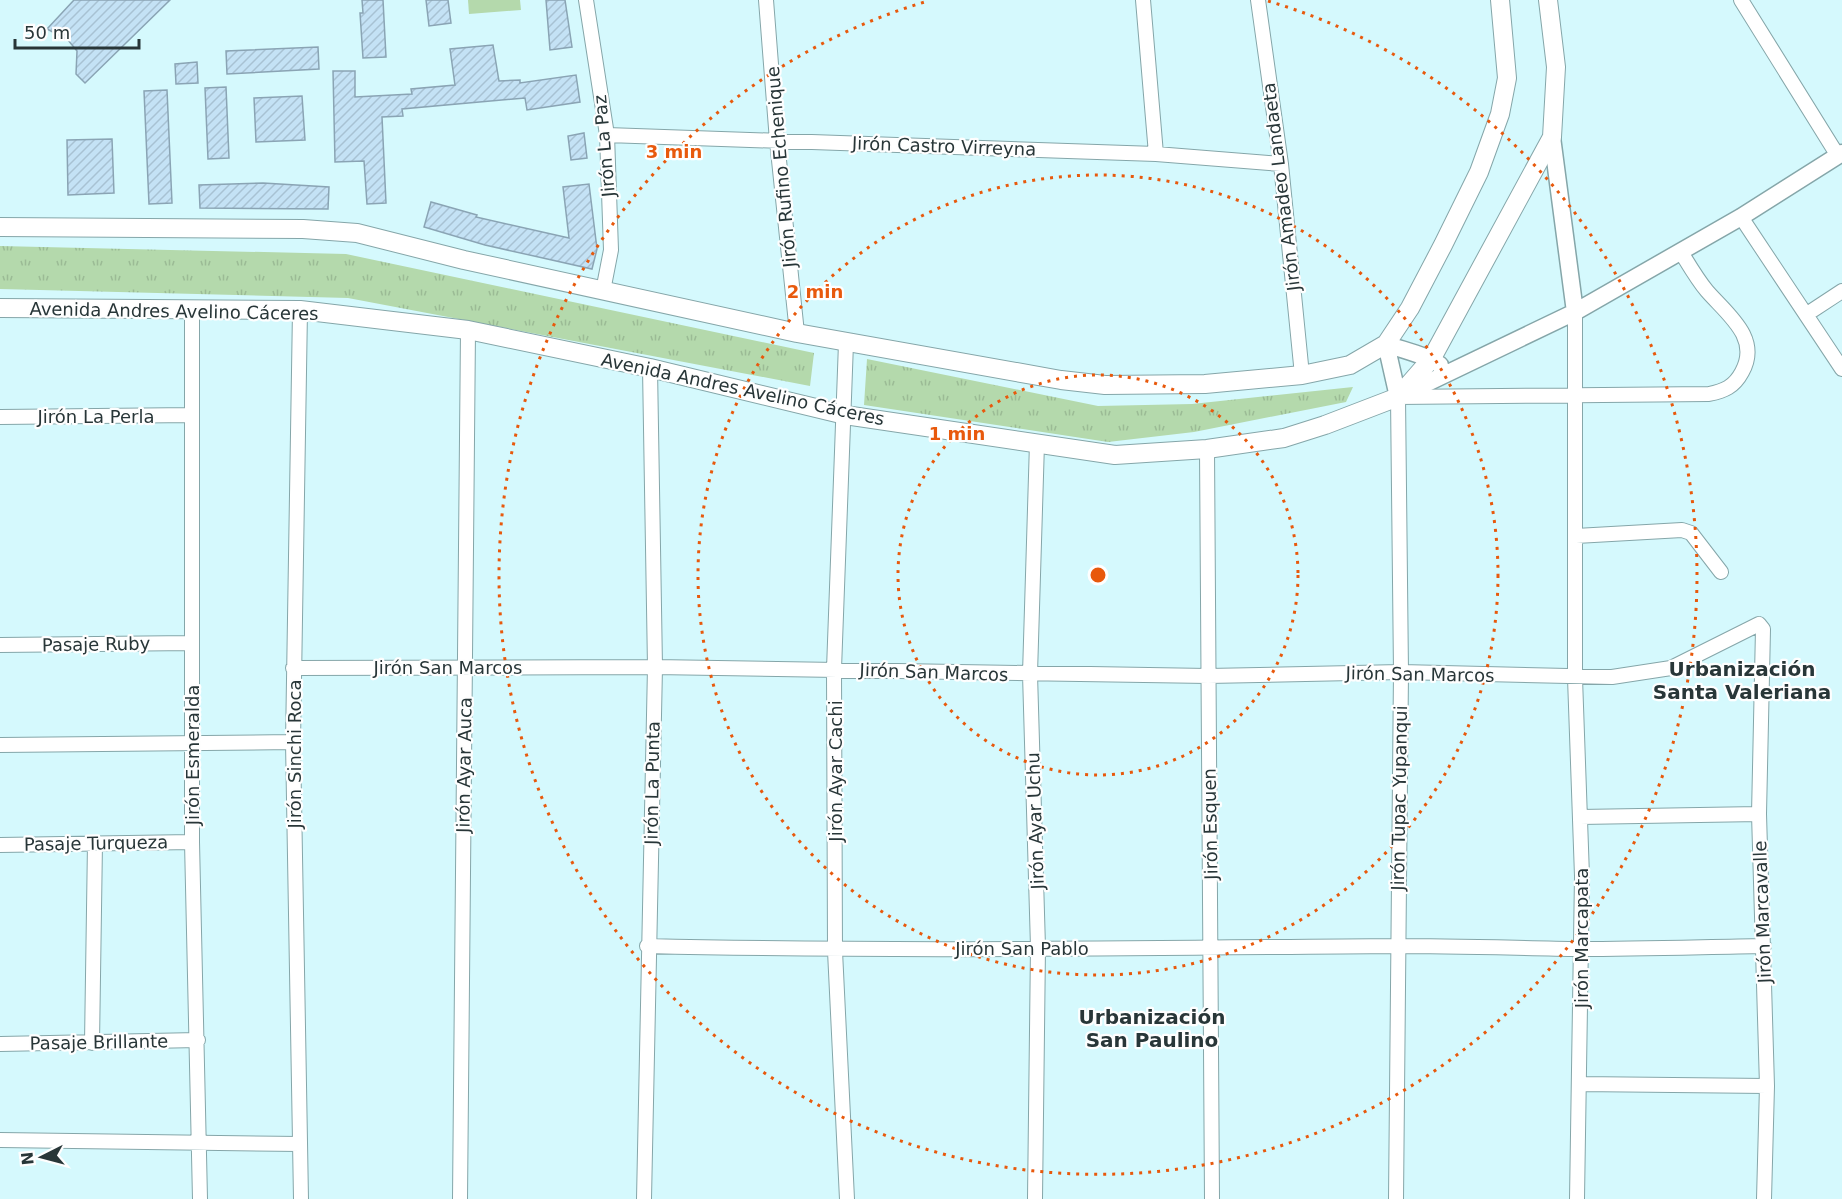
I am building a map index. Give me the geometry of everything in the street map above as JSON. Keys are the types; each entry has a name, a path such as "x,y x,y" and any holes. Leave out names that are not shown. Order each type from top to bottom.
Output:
{"main road":[{"path":"0,227 303,230 357,233 603,291 846,344 1061,380 1105,385 1205,384 1302,375 1350,365 1386,344 1410,308 1479,172 1500,114 1507,78 1500,0"},
{"name":"Avenida Andres Avelino Cáceres","path":"0,308 300,310 468,330 650,368 845,415 1115,455 1207,449 1284,438 1398,397 1432,358 1552,137 1556,67 1548,0"}],"street":[{"name":"Jirón La Paz","path":"586,0 607,135 611,250 603,291"},
{"name":"Jirón Rufino Echenique","path":"766,0 777,141 797,333"},
{"path":"1143,0 1156,154"},
{"name":"Jirón Amadeo Landaeta","path":"1258,0 1281,164 1302,375"},
{"path":"1398,397 1575,312 1741,217 1840,155 1741,0"},
{"name":"Jirón Castro Virreyna","path":"607,135 1156,154 1281,164"},
{"path":"1552,137 1575,312"},
{"path":"1741,217 1842,369"},
{"path":"1398,397 1723,392 1738,379 1747,362 1747,342 1737,323 1705,289 1681,252"},
{"path":"1807,314 1842,291"},
{"name":"Jirón Esmeralda","path":"192,310 192,842 200,1199"},
{"name":"Jirón Sinchi Roca","path":"300,310 293,742 301,1199"},
{"name":"Jirón Marcapata","path":"1575,312 1577,396 1575,678 1580,817 1581,949 1577,1199"},
{"name":"Jirón Ayar Auca","path":"460,1199 468,330"},
{"name":"Jirón Ayar Cachi","path":"846,344 834,669 835,951 848,1199"},
{"path":"1386,344 1415,356 1432,358 1448,372"},
{"path":"1386,344 1398,397"},
{"name":"Jirón La Punta","path":"644,1199 647,946 655,667 650,368"},
{"name":"Jirón Tupac Yupanqui","path":"1396,1199 1401,672 1398,397"},
{"name":"Jirón La Perla","path":"0,417 192,416"},
{"name":"Jirón Ayar Uchu","path":"1035,1199 1038,947 1030,674 1037,443"},
{"name":"Jirón Esquen","path":"1207,449 1212,1199"},
{"path":"1576,536 1682,530 1691,533 1721,572"},
{"name":"Jirón San Marcos","path":"293,668 655,667 1208,676 1401,672 1575,678 1621,676 1671,668 1755,624 1761,626"},
{"name":"Jirón Marcavalle","path":"1761,626 1759,814 1767,1086 1764,1199"},
{"name":"Pasaje Ruby","path":"0,645 192,643"},
{"path":"0,744 293,742"},
{"path":"1580,817 1759,814"},
{"name":"Pasaje Turqueza","path":"0,844 192,842"},
{"path":"92,1043 95,843"},
{"name":"Jirón San Pablo","path":"647,946 835,951 1038,947 1211,949 1397,946 1581,949 1764,946"},
{"name":"Pasaje Brillante","path":"0,1044 198,1040"},
{"path":"1579,1084 1767,1086"},
{"path":"0,1140 300,1144"}],"green space":[{"path":"468,0 520,0 521,10 469,14"},
{"path":"0,246 346,254 814,353 810,386 348,298 0,289"},
{"path":"867,359 1098,406 1192,404 1353,387 1346,402 1194,432 1108,442 864,405"}],"building":[{"path":"74,0 170,0 85,83 76,74 77,51 68,40 47,29"},
{"path":"362,0 383,0 386,57 363,58 360,13 363,13"},
{"path":"426,0 448,0 451,23 429,26"},
{"path":"546,0 565,0 572,47 550,50"},
{"path":"493,45 499,81 520,80 520,83 576,75 580,102 527,110 525,98 402,109 403,116 382,117 386,203 367,204 364,161 335,162 333,71 355,71 355,97 412,94 411,89 455,85 450,49"},
{"path":"318,47 319,69 227,74 226,51"},
{"path":"197,62 198,83 176,84 175,64"},
{"path":"226,87 229,158 208,159 205,88"},
{"path":"167,90 172,203 149,204 144,91"},
{"path":"302,96 305,140 256,142 254,98"},
{"path":"584,133 587,158 571,160 568,136"},
{"path":"112,139 114,193 68,195 67,140"},
{"path":"263,183 329,187 328,209 200,208 199,185"},
{"path":"589,184 597,249 592,269 485,245 424,227 431,202 477,215 476,217 569,238 563,187"}],"district":[{"name":"Urbanización Santa Valeriana","path":"1742,680"},
{"name":"Urbanización San Paulino","path":"1152,1028"}]}
